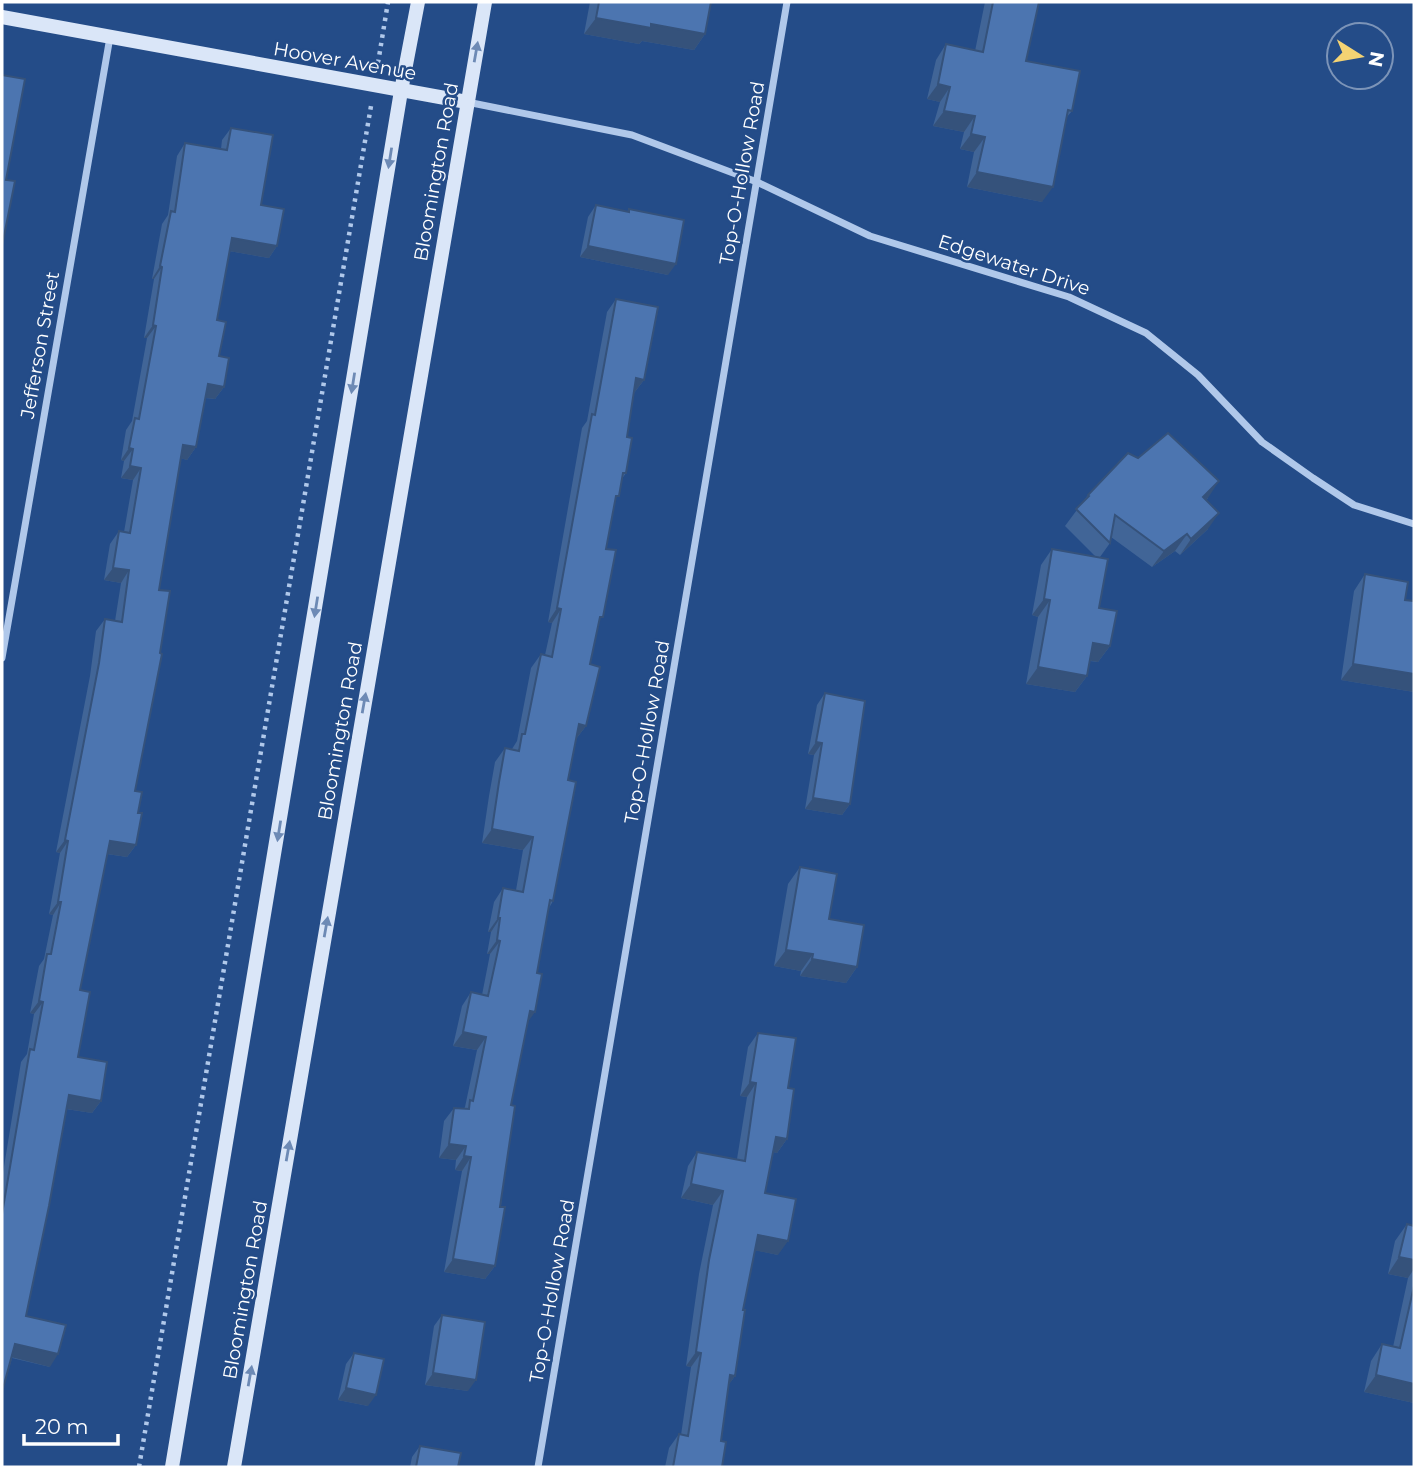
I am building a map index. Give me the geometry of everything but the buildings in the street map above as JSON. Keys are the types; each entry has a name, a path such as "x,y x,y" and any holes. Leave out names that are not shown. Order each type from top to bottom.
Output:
{"street":[{"path":"172,1467 418,2"},
{"name":"Bloomington Road","path":"234,1467 485,2"},
{"name":"Top-O-Hollow Road","path":"538,1467 787,2"},
{"name":"Hoover Avenue","path":"2,17 632,135 757,182"},
{"name":"Jefferson Street","path":"2,658 110,37"},
{"name":"Edgewater Drive","path":"757,182 870,236 1069,297 1146,332 1198,376 1262,442 1354,505 1414,524"}],"path":[{"path":"382,42 388,2"},
{"path":"139,1467 366,131"}]}
